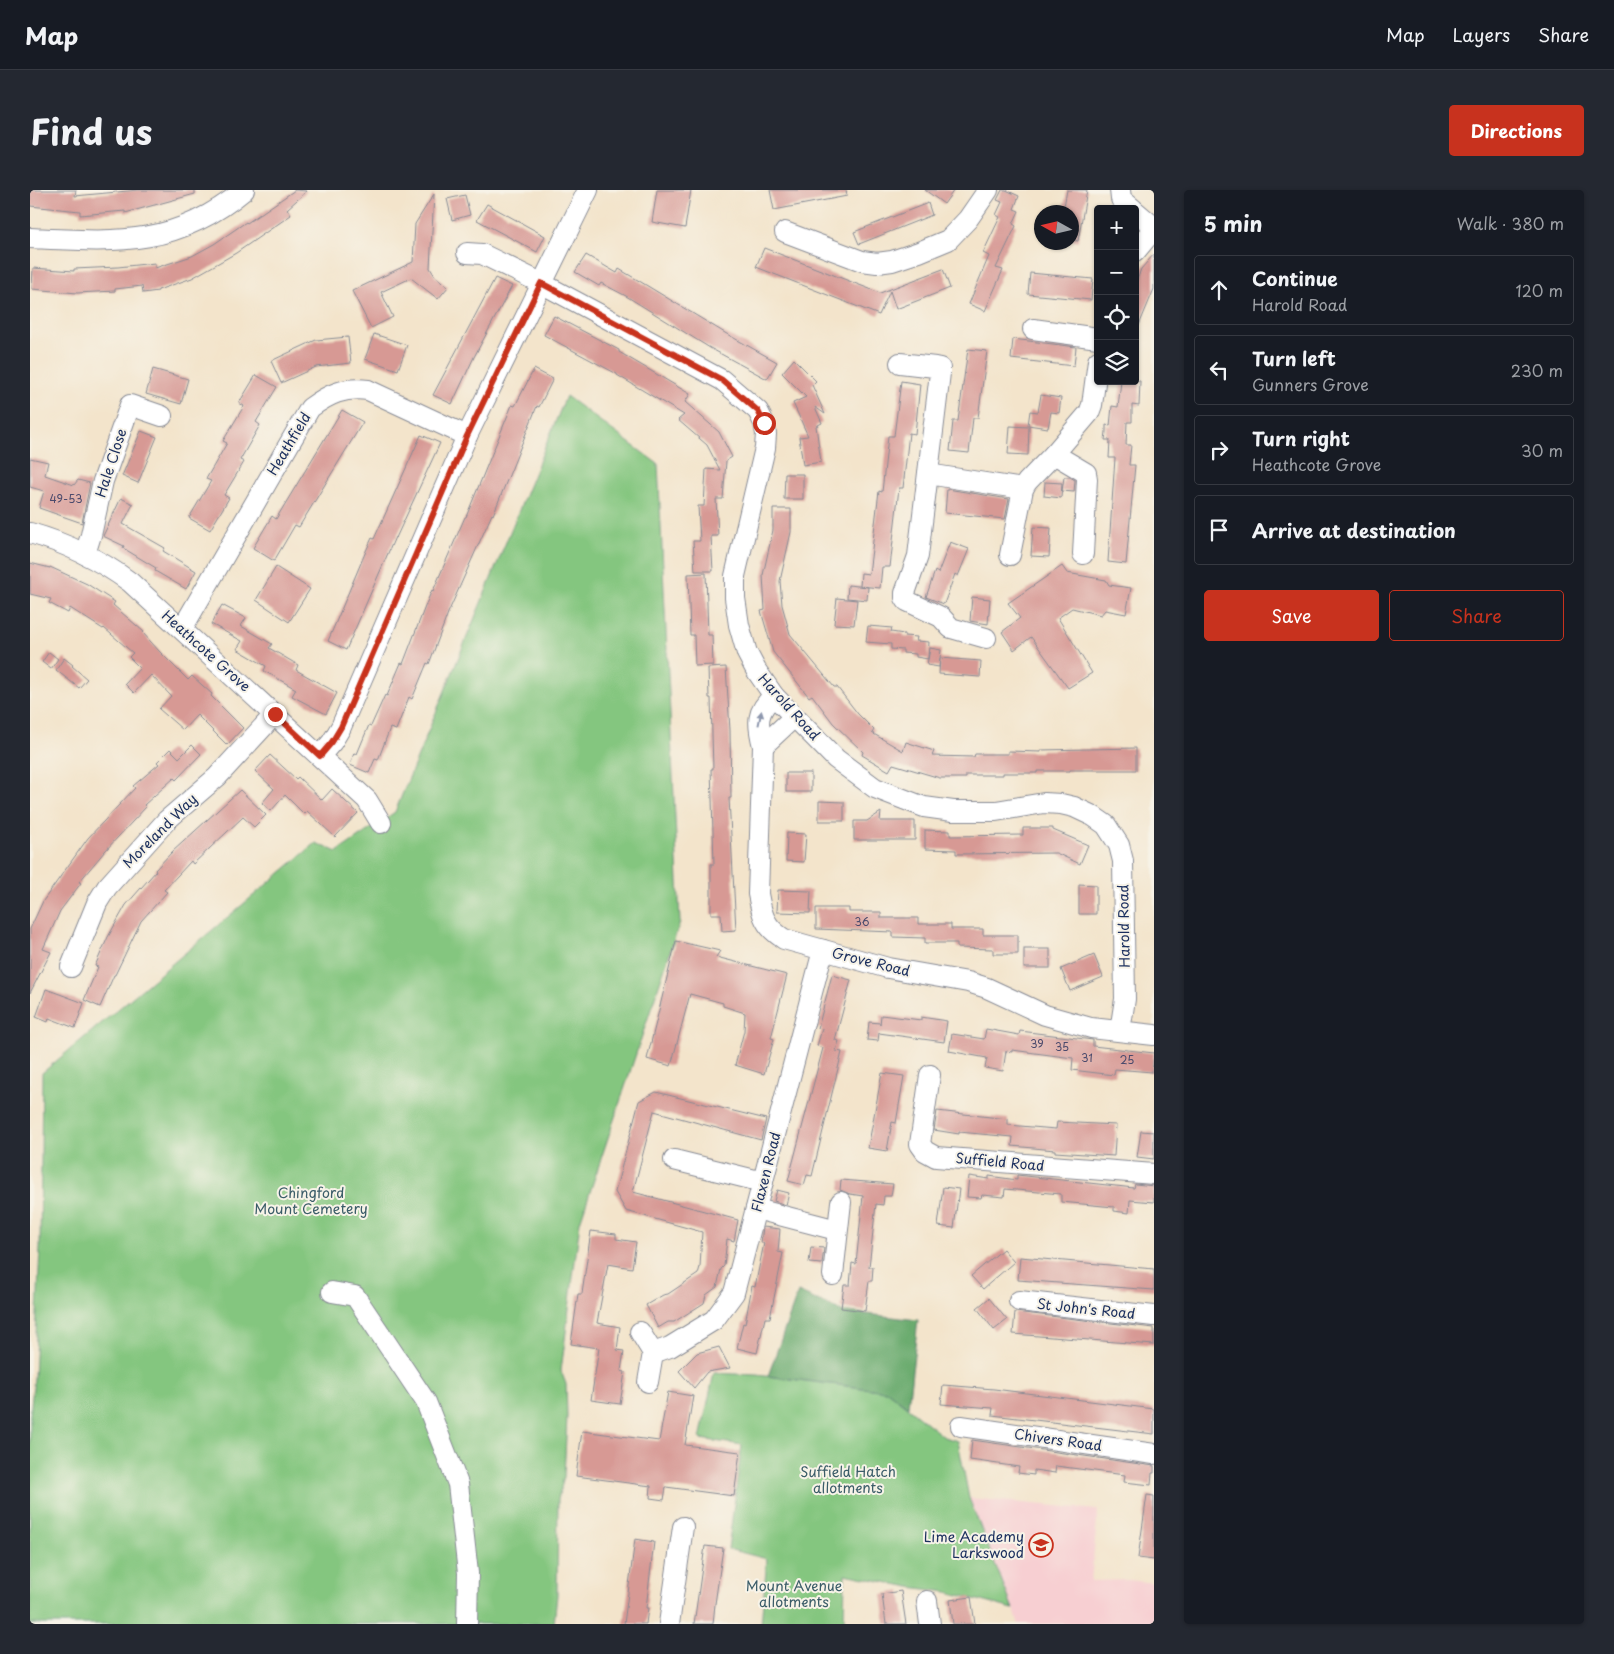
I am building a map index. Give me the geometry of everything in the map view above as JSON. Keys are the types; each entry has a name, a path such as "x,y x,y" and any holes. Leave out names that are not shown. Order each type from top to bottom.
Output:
{"street":[{"path":"30,238 90,241 157,236 193,224 221,208 244,190"},
{"path":"320,756 332,742 341,727 467,436 588,190"},
{"path":"785,232 862,261 877,263 892,261 948,240 968,219 988,190"},
{"path":"1120,190 1121,198 1129,205"},
{"path":"1137,250 1154,228 1139,214"},
{"name":"Harold Road","path":"467,253 482,254 541,283 722,380 758,411 764,423 766,434 765,448 735,576 735,598 739,625 747,653 774,696 836,760 875,788 924,807 974,812 996,811 1044,804 1061,804 1093,816 1106,825 1119,845 1123,861 1125,999 1120,1031"},
{"path":"1034,329 1094,337"},
{"path":"900,364 940,368 918,556 905,598 907,601 942,616 951,628 986,638"},
{"path":"1010,556 1022,489 1089,413 1095,385"},
{"name":"Heathfield","path":"182,629 310,408 324,398 340,391 354,388 368,390 467,436"},
{"name":"Hale Close","path":"85,554 92,535 103,480 130,405 162,416"},
{"path":"1054,454 1086,473 1083,554"},
{"path":"928,474 1022,489"},
{"name":"Heathcote Grove","path":"30,533 49,538 85,554 109,566 130,582 367,800 380,822"},
{"name":"Grove Road","path":"774,696 766,703 759,715 758,729 763,746 758,894 761,910 772,931 784,939 888,968 968,982 987,988 1045,1015 1091,1028 1154,1035"},
{"name":"Moreland Way","path":"71,967 97,903 107,887 167,820 217,777 275,714"},
{"path":"763,746 794,717"},
{"name":"Flaxen Road","path":"653,1354 670,1347 714,1320 734,1293 823,950"},
{"name":"Suffield Road","path":"930,1075 920,1144 925,1151 936,1156 1154,1174"},
{"path":"674,1160 763,1182"},
{"path":"833,1275 841,1202"},
{"path":"756,1209 837,1230"},
{"path":"332,1292 355,1296 426,1402 458,1484 468,1573 467,1624"},
{"name":"St John's Road","path":"1019,1301 1154,1316"},
{"path":"640,1332 653,1354 648,1382"},
{"name":"Chivers Road","path":"961,1426 1154,1454"},
{"path":"669,1624 684,1527"},
{"path":"927,1601 930,1624"}],"shaded area":[{"name":"Lime Academy Larkswood","path":"969,1498 1098,1510 1091,1581 1129,1580 1154,1583 1154,1624 1019,1624"}],"green space":[{"name":"Chingford Mount Cemetery","path":"566,396 658,464 680,922 580,1222 561,1371 566,1384 567,1416 564,1477 558,1499 557,1595 554,1624 30,1624 30,1416 34,1378 40,1248 42,1073 316,843 337,852 395,812"},
{"path":"798,1292 841,1311 918,1320 908,1407 887,1391 768,1376"},
{"name":"Suffield Hatch allotments","path":"714,1373 757,1375 887,1391 944,1437 958,1441 969,1498 1013,1609 947,1592 910,1587 845,1574 844,1624 761,1624 767,1559 728,1549 742,1445 700,1439"}],"building":[{"path":"30,190 76,190 75,196 138,190 195,190 195,194 125,213 125,211 80,215 80,211 30,206"},
{"path":"295,190 307,191 287,209 291,215 236,253 192,278 158,291 143,293 142,286 115,289 115,291 77,293 32,289 33,268 74,271 74,269 155,263 155,268 192,256 247,223"},
{"path":"657,190 691,190 685,228 652,222"},
{"path":"770,190 846,190 847,196 774,210"},
{"path":"925,190 954,190 944,204"},
{"path":"1002,190 1019,196 1014,209 1019,211 1013,224 1016,226 996,268 1003,270 985,311 969,304 989,256 983,253 1000,217 996,215 1002,202 997,200"},
{"path":"1067,190 1087,190 1079,235 1079,205 1064,205"},
{"path":"434,194 430,268 435,276 448,287 438,299 411,278 381,292 393,317 371,328 352,291 413,262 415,224"},
{"path":"465,195 470,215 452,220 447,199"},
{"path":"928,203 932,215 859,244 854,232"},
{"path":"487,204 545,236 537,252 477,220"},
{"path":"764,248 880,293 943,269 950,288 896,309 890,291 879,315 756,267"},
{"path":"1154,254 1154,289 1139,325 1139,275 1141,269"},
{"path":"586,255 617,273 619,269 777,362 767,379 710,348 626,296 601,283 599,286 575,272"},
{"path":"1030,273 1093,279 1091,300 1028,294"},
{"path":"495,278 512,286 474,357 452,404 433,395"},
{"path":"554,316 619,350 619,352 690,394 685,402 719,432 732,457 726,461 723,499 716,499 718,536 711,536 713,571 695,571 693,541 700,541 698,506 704,506 706,469 720,470 707,445 678,420 684,415 617,374 544,335"},
{"path":"374,334 407,345 398,370 365,359"},
{"path":"348,337 351,363 316,367 281,383 271,361 316,340"},
{"path":"1013,339 1076,347 1074,366 1011,359"},
{"path":"968,349 987,351 978,418 973,418 969,453 950,451 953,421 958,421"},
{"path":"794,359 816,381 812,385 825,414 815,407 822,423 816,426 821,462 803,465 799,437 808,436 793,403 806,397 782,373"},
{"path":"153,369 188,379 181,404 146,394"},
{"path":"534,369 553,379 539,407 537,406 493,515 448,613 429,664 427,663 412,699 409,697 396,730 390,728 378,760 375,759 369,773 350,765 354,753 357,754 369,725 371,726 385,695 387,696 401,663 403,664 426,604 466,517 512,405 515,406"},
{"path":"256,375 277,387 256,422 260,425 240,460 244,462 224,495 229,498 210,530 189,518 211,481 206,479 227,443 223,441 244,406 239,403"},
{"path":"901,381 920,384 915,434 909,433 903,488 899,488 890,567 882,567 880,588 860,586 861,573 869,574 879,491 882,492 888,436 894,436"},
{"path":"1140,381 1139,406 1132,405 1132,422 1127,422 1126,445 1131,445 1129,465 1135,465 1126,564 1108,562 1115,458 1109,458 1110,440 1105,440 1106,425 1110,426 1112,406 1118,407 1121,385 1139,385"},
{"path":"1041,395 1061,398 1059,413 1051,412 1048,428 1028,425 1030,411 1038,412"},
{"path":"342,410 363,422 299,527 295,525 274,561 253,548 272,516 276,519"},
{"path":"1010,426 1029,427 1028,455 1008,454"},
{"path":"141,431 157,437 138,483 122,476"},
{"path":"421,435 440,443 395,537 346,650 328,641 366,551 372,538 374,539"},
{"path":"30,458 48,462 45,475 74,485 78,480 90,483 82,523 39,508 44,491 30,487"},
{"path":"785,474 803,474 803,499 784,499"},
{"path":"1064,477 1070,477 1075,480 1074,492 1062,491"},
{"path":"1045,482 1062,483 1061,498 1044,496"},
{"path":"947,489 1009,499 1005,519 945,513"},
{"path":"121,498 133,504 123,524 165,548 163,551 196,571 186,589 155,571 156,568 123,548 124,546 103,536"},
{"path":"773,509 791,509 791,532 780,581 782,605 790,634 834,687 837,687 858,714 874,730 872,733 903,751 906,742 934,751 932,756 974,757 975,754 1008,754 1008,751 1041,752 1041,750 1136,748 1136,770 1037,771 1037,773 1003,773 1003,775 966,775 966,778 940,778 893,764 889,771 862,755 863,752 833,723 812,695 809,697 773,652 761,611 765,610 763,575 773,530"},
{"path":"1033,527 1051,528 1049,557 1031,556"},
{"path":"950,542 969,549 958,576 955,574 944,604 926,597 935,571 938,573"},
{"path":"30,563 50,567 87,584 115,602 113,605 144,632 159,651 188,680 192,676 212,694 211,696 243,728 227,745 197,715 183,730 159,709 171,696 151,675 134,693 125,684 140,668 129,657 133,653 104,628 70,608 68,613 49,603 51,599 30,594"},
{"path":"1062,566 1067,573 1106,580 1109,585 1131,588 1126,614 1105,610 1101,615 1072,608 1058,618 1092,673 1068,688 1031,637 1014,650 1002,632 1020,618 1008,603"},
{"path":"276,567 310,589 289,622 256,600"},
{"path":"706,573 708,635 712,635 713,665 695,666 694,635 690,635 688,574"},
{"path":"848,585 868,587 867,600 847,598"},
{"path":"972,597 990,599 988,624 970,621"},
{"path":"837,598 857,600 854,625 834,624"},
{"path":"222,605 246,618 241,626 272,644 269,648 298,665 296,670 337,693 326,714 292,696 296,689 264,671 266,666 237,649 242,641 211,624"},
{"path":"868,626 892,628 891,632 917,637 916,641 929,642 928,659 916,657 916,654 903,653 903,650 891,649 891,644 866,642"},
{"path":"930,648 941,650 939,667 927,665"},
{"path":"49,652 58,659 51,669 42,662"},
{"path":"64,658 87,679 79,688 56,670"},
{"path":"940,658 981,661 980,677 939,674"},
{"path":"726,667 730,730 731,798 729,798 736,930 722,931 721,914 711,914 711,864 714,864 711,769 713,769 711,698 709,698 708,668"},
{"path":"192,745 201,754 176,780 174,778 144,805 146,807 79,882 81,883 60,911 43,949 51,952 30,993 30,929 43,901 88,838 135,788 133,786 159,764 157,762 170,749 179,758"},
{"path":"270,755 296,779 298,777 322,800 332,789 358,813 335,837 307,811 304,814 285,795 271,811 262,803 274,789 255,771"},
{"path":"786,773 811,773 811,792 786,792"},
{"path":"240,790 266,815 254,827 243,817 193,864 191,861 164,890 167,892 141,921 100,1007 84,1000 98,967 95,966 108,937 126,905 172,852"},
{"path":"819,801 844,802 844,821 819,821"},
{"path":"881,812 880,821 915,821 915,840 854,840 854,821 867,821"},
{"path":"1023,828 1053,828 1053,830 1088,845 1080,864 1056,853 956,854 956,850 925,849 925,830 950,831 950,836 1023,835"},
{"path":"787,833 806,834 804,862 786,861"},
{"path":"1079,884 1096,885 1096,914 1079,914"},
{"path":"778,890 811,891 810,913 777,912"},
{"path":"816,908 849,908 849,912 881,912 881,918 918,918 918,924 951,924 951,929 983,929 983,935 1018,935 1018,954 993,954 993,949 957,948 957,943 925,943 925,938 893,937 893,932 816,929"},
{"path":"676,941 720,951 716,957 787,975 771,1038 774,1039 764,1074 735,1065 744,1031 745,1013 723,1006 723,1003 690,994 671,1066 647,1059"},
{"path":"1024,949 1050,949 1050,968 1024,968"},
{"path":"1094,955 1103,977 1070,991 1061,969"},
{"path":"832,975 851,980 835,1040 839,1041 836,1051 842,1052 812,1176 807,1175 804,1185 788,1181 823,1048 817,1046 822,1029 818,1028"},
{"path":"46,989 84,1003 75,1028 49,1018 48,1022 36,1017"},
{"path":"881,1015 921,1020 921,1017 947,1021 944,1042 879,1033 878,1041 867,1040 869,1022 880,1023 880,1025"},
{"path":"986,1029 1019,1035 1020,1031 1093,1040 1093,1046 1154,1053 1152,1072 1115,1069 1114,1075 1072,1070 1073,1058 1012,1050 1012,1052 1006,1051 1003,1071 985,1068 987,1058 949,1051 952,1034 984,1039"},
{"path":"882,1073 904,1076 896,1123 892,1122 887,1151 868,1148"},
{"path":"656,1092 766,1119 761,1140 654,1111 633,1192 738,1220 734,1241 727,1239 724,1266 721,1269 717,1287 706,1295 704,1303 674,1322 668,1322 658,1328 646,1305 668,1294 698,1274 702,1232 626,1211 615,1192 639,1101"},
{"path":"937,1111 1008,1119 1008,1125 1056,1129 1057,1122 1116,1125 1114,1156 1055,1152 1055,1150 1012,1146 1013,1137 959,1132 959,1134 934,1130"},
{"path":"1141,1131 1154,1132 1154,1159 1137,1157"},
{"path":"1017,1175 1134,1188 1135,1184 1154,1186 1154,1202 1130,1200 1129,1213 1114,1211 1114,1207 1061,1202 1061,1194 1005,1189 1004,1197 982,1195 981,1198 967,1197 969,1176 989,1179 989,1176 1017,1180"},
{"path":"841,1180 893,1184 891,1196 884,1196 883,1205 876,1204 869,1267 873,1267 872,1281 869,1281 865,1311 841,1308 844,1285 850,1285 852,1263 856,1264 863,1196 840,1190"},
{"path":"943,1187 959,1189 954,1228 938,1226"},
{"path":"777,1190 789,1193 786,1205 774,1201"},
{"path":"763,1227 780,1229 778,1252 783,1253 770,1318 765,1318 757,1353 737,1348 743,1323 745,1324 752,1286 755,1287 764,1243 761,1243"},
{"path":"591,1231 616,1234 616,1239 636,1242 632,1268 608,1264 597,1323 620,1327 617,1350 624,1351 621,1371 625,1372 620,1404 591,1400 599,1348 571,1344 578,1294 582,1294"},
{"path":"811,1247 824,1248 822,1264 809,1263"},
{"path":"1003,1249 1014,1262 983,1289 971,1276"},
{"path":"1020,1257 1154,1269 1154,1290 1018,1280"},
{"path":"989,1298 1007,1320 994,1330 977,1308"},
{"path":"1015,1312 1154,1328 1154,1345 1013,1334"},
{"path":"719,1347 730,1368 707,1372 694,1388 679,1371 697,1353"},
{"path":"943,1385 994,1389 1154,1409 1154,1434 992,1415 993,1408 941,1404"},
{"path":"668,1392 693,1396 685,1445 740,1452 734,1496 666,1487 664,1500 650,1498 651,1486 576,1476 582,1431 659,1441"},
{"path":"972,1440 1154,1466 1154,1473 1152,1473 1151,1485 1124,1482 1125,1475 1056,1466 1055,1473 1034,1470 1034,1475 1018,1473 1019,1467 970,1460"},
{"path":"1147,1495 1154,1496 1154,1560 1138,1558"},
{"path":"635,1539 654,1542 646,1608 648,1608 646,1624 624,1624"},
{"path":"705,1546 723,1548 713,1624 694,1624"},
{"path":"901,1591 906,1624 886,1624 882,1594"},
{"path":"971,1597 975,1624 953,1624 950,1600"}],"place":[{"name":"Lime Academy Larkswood","path":"1041,1545"}],"route":[{"path":"275,714 320,756 332,742 341,727 467,436 541,283 722,380 758,411 764,423"}],"park label":[{"name":"Mount Avenue allotments","path":"794,1594"}]}
